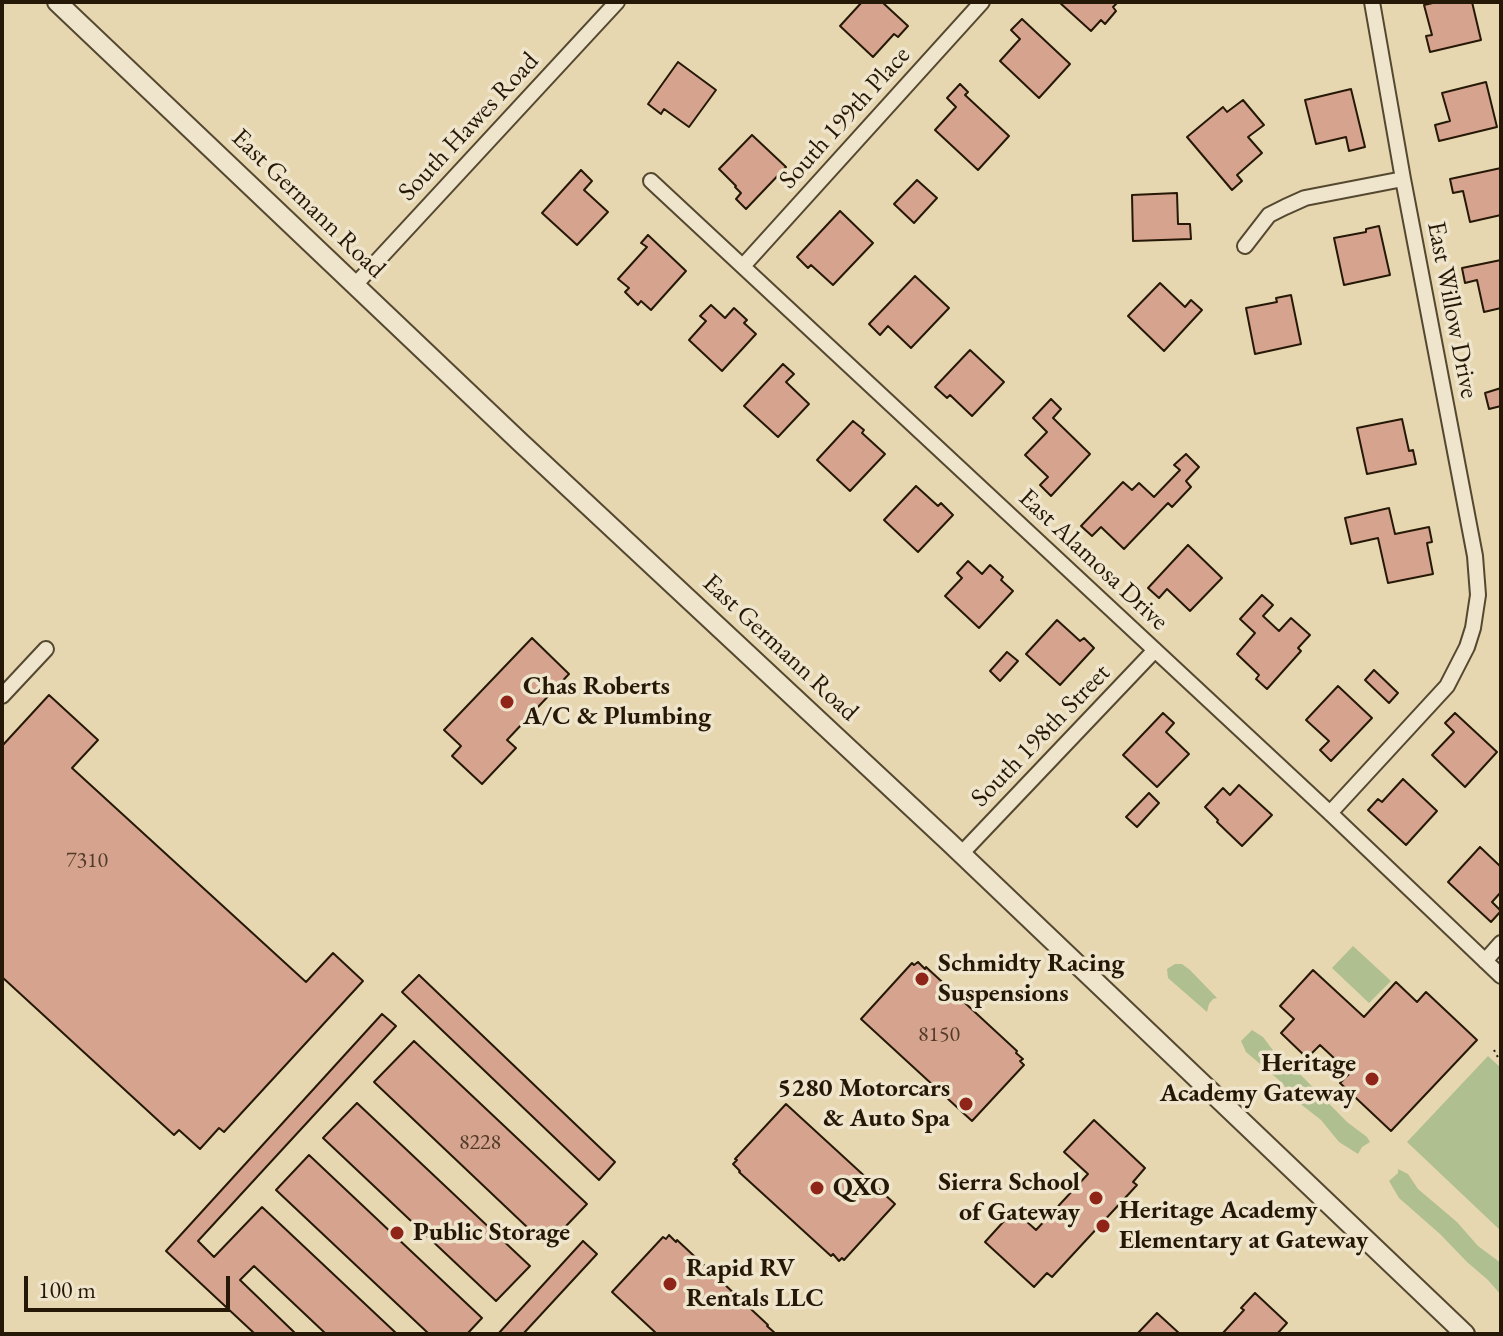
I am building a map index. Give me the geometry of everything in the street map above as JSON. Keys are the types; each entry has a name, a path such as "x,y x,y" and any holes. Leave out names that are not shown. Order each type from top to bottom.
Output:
{"street":[{"name":"East Germann Road","path":"57,2 1465,1334"},
{"name":"South Hawes Road","path":"355,285 617,2"},
{"name":"South 199th Place","path":"743,266 982,2"},
{"name":"East Willow Drive","path":"1330,813 1447,686 1467,647 1478,595 1475,556 1372,2"},
{"path":"1245,246 1269,215 1295,202 1403,179"},
{"name":"East Alamosa Drive","path":"651,181 1501,976"},
{"path":"2,696 46,649"},
{"name":"South 198th Street","path":"961,854 1155,650"},
{"path":"1485,961 1501,943"}],"path":[{"path":"1494,1050 1501,1063"}],"green space":[{"path":"1353,946 1391,981 1369,1003 1332,968"},
{"path":"1182,964 1190,970 1217,998 1209,1004 1207,1012 1168,978 1167,969"},
{"path":"1252,1030 1263,1037 1275,1053 1347,1122 1367,1137 1370,1142 1358,1154 1339,1142 1321,1120 1246,1052 1241,1041"},
{"path":"1488,1056 1501,1068 1501,1231 1407,1142"},
{"path":"1398,1169 1408,1174 1418,1189 1457,1222 1478,1246 1501,1263 1501,1295 1399,1198 1389,1181"}],"building":[{"path":"862,2 882,2 908,26 898,37 894,34 873,57 840,26"},
{"path":"1059,2 1118,2 1113,7 1116,11 1105,24 1101,20 1091,31"},
{"path":"1472,2 1481,40 1430,52 1426,36 1432,35 1424,5"},
{"path":"1022,19 1070,64 1039,98 1000,61 1020,39 1011,30"},
{"path":"678,62 716,90 689,127 664,109 661,114 648,104"},
{"path":"1486,82 1497,127 1439,141 1435,125 1450,121 1442,93"},
{"path":"960,84 968,92 965,95 1009,136 978,170 935,130 956,107 947,98"},
{"path":"1351,89 1365,147 1349,151 1346,137 1316,144 1305,100"},
{"path":"1243,100 1264,125 1248,137 1262,153 1237,175 1242,181 1232,190 1187,137 1223,107 1227,112"},
{"path":"752,135 786,167 746,209 736,199 741,193 719,169"},
{"path":"1501,168 1501,215 1470,222 1463,191 1453,193 1450,179"},
{"path":"581,170 592,181 584,190 608,212 577,245 542,213"},
{"path":"917,180 937,198 914,223 894,204"},
{"path":"1177,193 1178,224 1190,224 1191,239 1133,241 1132,195"},
{"path":"840,211 873,243 833,285 797,257"},
{"path":"1379,226 1390,275 1344,285 1334,238 1366,232 1366,229"},
{"path":"648,235 686,271 651,310 641,301 638,305 625,292 629,288 618,279 647,247 641,243"},
{"path":"1501,260 1501,308 1484,312 1477,280 1465,283 1462,268"},
{"path":"915,276 949,308 911,348 888,326 880,335 869,324"},
{"path":"1160,283 1185,307 1191,300 1202,310 1164,351 1128,316"},
{"path":"1291,295 1301,344 1255,354 1246,308 1277,302 1276,298"},
{"path":"711,305 725,318 734,308 756,334 722,371 689,340 706,321 700,316"},
{"path":"970,350 1004,382 972,416 950,395 947,398 935,387"},
{"path":"783,364 794,374 786,382 809,404 778,437 744,406"},
{"path":"1501,388 1501,406 1489,409 1485,393"},
{"path":"1051,399 1061,409 1053,418 1090,454 1051,496 1040,485 1048,477 1025,455 1047,432 1033,418"},
{"path":"1402,419 1409,451 1413,450 1416,464 1367,474 1357,428"},
{"path":"853,421 885,454 850,491 817,460"},
{"path":"1186,454 1199,467 1186,481 1191,487 1172,507 1168,503 1124,549 1101,527 1092,536 1081,526 1123,482 1132,490 1139,483 1154,497 1180,470 1174,465"},
{"path":"916,486 953,515 918,552 884,520"},
{"path":"1389,508 1395,534 1429,527 1432,542 1427,543 1433,574 1388,583 1378,538 1351,544 1345,518"},
{"path":"1188,545 1222,578 1190,611 1167,589 1159,598 1148,588"},
{"path":"968,561 982,574 990,565 1013,591 979,628 945,596 962,578 957,573"},
{"path":"1262,595 1273,605 1263,616 1279,631 1291,618 1310,635 1298,648 1301,651 1267,689 1256,679 1259,675 1237,654 1255,633 1240,619"},
{"path":"1057,620 1080,641 1084,638 1094,648 1060,685 1026,654"},
{"name":"Chas Roberts A/C & Plumbing","path":"532,638 569,674 507,740 516,748 482,784 452,756 461,746 444,730"},
{"path":"1007,652 1018,661 1000,681 990,671"},
{"path":"1374,670 1398,693 1389,703 1365,680"},
{"path":"1338,686 1372,718 1331,761 1320,750 1329,741 1306,720"},
{"path":"49,695 98,740 72,768 306,982 333,953 363,981 224,1132 219,1128 200,1149 179,1130 174,1135 2,977 2,746"},
{"path":"1163,713 1174,723 1166,732 1189,754 1157,787 1123,755"},
{"path":"1455,713 1497,752 1465,787 1432,755 1454,732 1445,723"},
{"path":"1403,779 1437,811 1406,845 1368,810 1378,799 1382,802"},
{"path":"1239,785 1272,815 1242,846 1205,807 1223,788 1230,795"},
{"path":"1149,793 1159,803 1137,827 1126,817"},
{"path":"1480,847 1501,867 1501,892 1492,902 1501,911 1491,922 1448,882"},
{"path":"918,962 1023,1059 1020,1061 1024,1065 972,1121 861,1019 912,963"},
{"path":"1313,970 1364,1017 1396,982 1417,1002 1426,992 1477,1040 1391,1131 1340,1083 1350,1073 1320,1045 1307,1058 1281,1033 1294,1019 1280,1006"},
{"path":"419,975 615,1162 599,1180 402,992"},
{"path":"382,1014 396,1026 198,1241 214,1257 262,1207 397,1334 326,1334 254,1266 240,1280 296,1334 255,1334 166,1251"},
{"path":"414,1041 587,1204 547,1246 374,1082"},
{"path":"357,1103 530,1266 496,1301 323,1138"},
{"name":"QXO","path":"786,1104 895,1204 844,1260 839,1261 833,1254 831,1256 733,1164"},
{"name":"Sierra School of Gateway","path":"1094,1120 1145,1168 1133,1182 1137,1185 1052,1277 1047,1273 1034,1287 985,1242 1014,1210 1036,1230 1088,1174 1064,1152"},
{"path":"309,1155 482,1318 467,1334 429,1334 276,1190"},
{"name":"Rapid RV Rentals LLC","path":"669,1235 776,1334 657,1334 612,1292 663,1237 666,1239"},
{"path":"583,1241 597,1254 523,1334 498,1334"},
{"path":"1255,1293 1287,1323 1277,1334 1222,1334 1244,1310 1241,1308"},
{"path":"1157,1313 1180,1334 1137,1334"}],"place":[{"name":"Chas Roberts A/C & Plumbing","path":"507,702"},
{"name":"Schmidty Racing Suspensions","path":"922,979"},
{"name":"Heritage Academy Gateway","path":"1372,1079"},
{"name":"5280 Motorcars & Auto Spa","path":"966,1104"},
{"name":"QXO","path":"817,1188"},
{"name":"Sierra School of Gateway","path":"1096,1198"},
{"name":"Heritage Academy Elementary at Gateway","path":"1103,1226"},
{"name":"Public Storage","path":"397,1233"},
{"name":"Rapid RV Rentals LLC","path":"670,1284"}]}
